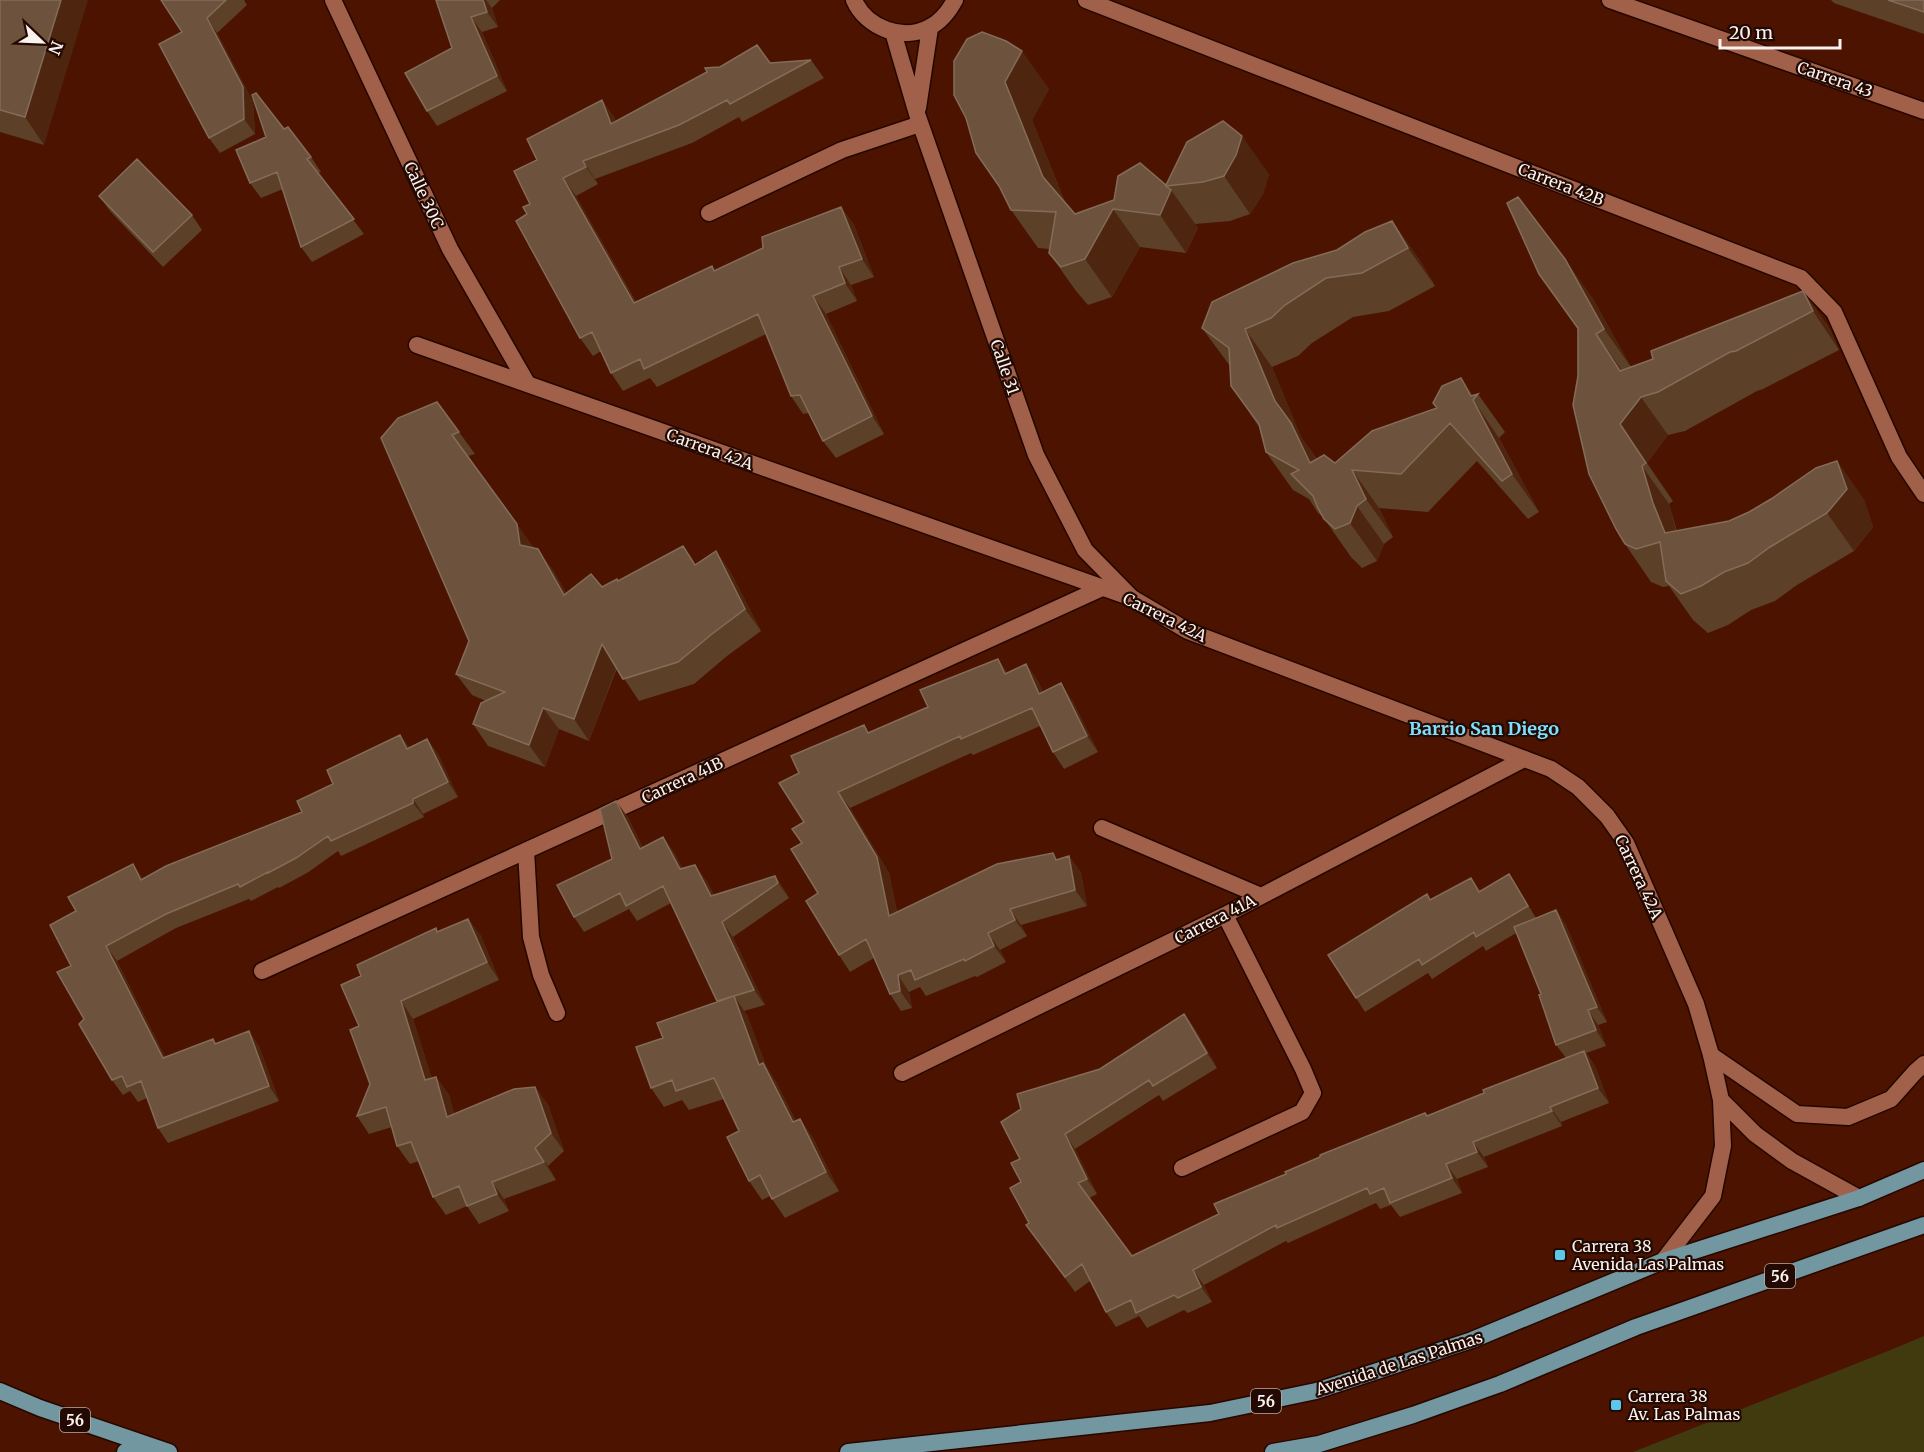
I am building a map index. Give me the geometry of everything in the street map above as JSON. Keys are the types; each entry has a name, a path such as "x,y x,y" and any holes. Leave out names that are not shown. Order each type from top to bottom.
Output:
{"main road":[{"name":"Avenida de Las Palmas","path":"848,1452 1210,1413 1316,1391 1472,1340 1663,1261 1859,1198 1924,1170"},
{"name":"56","path":"1273,1452 1319,1444 1413,1415 1500,1384 1636,1327 1924,1225"},
{"name":"56","path":"0,1391 40,1408 169,1452"},
{"path":"124,1452 151,1447"}],"street":[{"name":"Calle 30C","path":"333,0 450,249 527,383"},
{"path":"854,0 865,17 878,27 893,32 912,33 930,28 948,13 955,0"},
{"name":"Carrera 42B","path":"1086,0 1801,278 1834,312 1899,456 1924,494"},
{"name":"Carrera 43","path":"1610,0 1924,111"},
{"name":"Calle 31","path":"919,119 930,28"},
{"name":"Calle 31","path":"893,32 919,119 1036,455 1085,550 1132,598"},
{"path":"709,213 842,150 919,119"},
{"name":"Carrera 42A","path":"417,345 1132,598 1188,631 1551,769 1578,786 1607,816 1626,843 1696,1004 1721,1100 1723,1146 1713,1196 1663,1261"},
{"name":"Carrera 41B","path":"262,971 1102,588"},
{"name":"Carrera 41A","path":"902,1073 1225,915 1524,759"},
{"path":"1102,828 1261,896"},
{"path":"525,851 531,937 541,975 557,1012"},
{"path":"1182,1168 1302,1112 1313,1093 1225,915"},
{"path":"1711,1055 1797,1114 1848,1118 1891,1099 1924,1064"},
{"path":"1721,1100 1755,1134 1792,1161 1859,1198"}],"shaded area":[{"path":"1924,1336 1924,1452 1633,1452 1888,1351"}],"building":[{"path":"0,0 61,0 25,117 0,110"},
{"path":"161,0 226,0 207,18 243,87 244,119 209,138 159,44 182,32"},
{"path":"436,0 483,0 487,12 471,17 497,76 427,111 405,73 452,48"},
{"path":"1888,0 1924,0 1924,12"},
{"path":"982,32 1006,41 1022,51 1005,82 1043,177 1075,214 1114,200 1118,176 1140,163 1166,185 1187,142 1223,121 1242,136 1236,155 1224,176 1203,182 1166,186 1171,190 1160,215 1113,209 1085,259 1061,267 1049,253 1056,212 1011,210 999,186 976,153 966,118 954,95 954,61 967,39"},
{"path":"757,45 770,63 811,60 730,104 727,100 679,125 583,161 586,167 563,178 634,303 712,266 714,271 763,248 762,237 841,207 862,259 839,267 845,283 813,296 872,416 823,441 800,395 791,396 758,314 644,369 640,359 611,373 592,332 580,338 516,221 527,214 523,207 530,204 514,171 537,160 527,139 602,100 611,124 707,72 705,68 720,67"},
{"path":"256,93 284,129 288,127 311,157 307,159 354,219 301,247 277,172 250,183 236,150 266,137 252,95"},
{"path":"137,159 192,215 153,252 99,196"},
{"path":"1518,197 1565,259 1604,329 1596,334 1620,371 1653,359 1651,351 1803,291 1813,311 1730,352 1658,392 1641,397 1620,424 1646,463 1642,466 1665,533 1729,521 1771,499 1816,468 1837,461 1847,489 1827,513 1748,563 1724,572 1701,586 1681,594 1666,581 1660,542 1636,549 1625,544 1589,474 1573,405 1578,376 1578,328 1539,274 1507,203"},
{"path":"1392,221 1408,248 1362,273 1326,278 1285,305 1271,318 1245,329 1275,401 1291,423 1310,463 1324,455 1335,463 1372,431 1437,408 1433,403 1442,386 1461,378 1471,396 1478,394 1473,400 1512,474 1502,481 1450,423 1401,474 1352,470 1366,499 1357,506 1350,523 1335,529 1324,519 1313,496 1291,474 1299,470 1266,452 1259,424 1231,386 1229,348 1202,328 1212,302 1293,263 1337,250 1365,232"},
{"path":"437,402 459,432 452,435 517,524 520,545 538,549 564,595 591,574 602,587 617,579 618,581 683,546 695,565 716,551 745,609 678,662 623,679 602,644 574,719 543,708 529,745 473,724 481,703 505,692 456,674 469,641 381,438 398,418"},
{"path":"998,659 1005,674 1026,664 1039,694 1061,683 1087,736 1053,752 1032,708 961,739 960,736 838,792 877,857 889,916 997,864 1053,853 1056,860 1069,856 1075,890 1010,909 1015,920 988,933 994,946 965,961 964,959 915,980 911,970 898,975 900,991 890,994 866,939 839,955 806,901 818,893 791,849 802,843 792,829 804,822 779,783 799,773 791,756 864,725 868,733 928,707 920,690"},
{"path":"400,735 407,749 427,739 448,782 413,799 413,803 331,841 328,836 296,858 240,887 238,884 166,914 106,946 163,1058 213,1039 215,1044 249,1031 269,1086 158,1128 141,1081 127,1087 122,1076 112,1080 79,1024 84,1019 57,972 71,966 50,925 76,911 68,897 133,864 141,880 166,866 302,812 297,801 333,784 327,770"},
{"path":"616,801 640,849 663,837 680,869 695,865 711,896 775,876 778,883 722,922 754,990 717,1001 663,886 626,906 620,893 574,917 557,885 612,859 600,809"},
{"path":"1509,874 1528,906 1476,937 1474,932 1422,965 1419,959 1356,998 1328,955 1427,894 1430,900 1471,878 1479,892"},
{"path":"1556,910 1597,1007 1588,1010 1596,1030 1556,1045 1539,995 1541,994 1514,927"},
{"path":"468,919 487,962 401,1001 425,1080 436,1077 447,1117 514,1089 535,1087 551,1133 535,1148 544,1162 492,1182 497,1194 467,1206 459,1186 433,1197 411,1142 397,1146 386,1107 357,1116 370,1084 350,1030 359,1026 341,985 361,976 357,965 436,928 437,932"},
{"path":"734,996 759,1065 763,1063 793,1122 800,1119 826,1172 772,1199 760,1175 749,1181 727,1137 739,1131 714,1078 676,1091 672,1080 651,1088 636,1047 663,1038 657,1023"},
{"path":"1184,1014 1207,1053 1153,1086 1149,1080 1065,1134 1087,1179 1078,1183 1132,1256 1219,1214 1214,1204 1286,1174 1285,1172 1320,1155 1425,1113 1427,1116 1484,1093 1483,1090 1584,1051 1598,1088 1550,1107 1552,1111 1473,1142 1477,1152 1446,1164 1452,1178 1390,1203 1384,1188 1370,1194 1367,1188 1277,1228 1276,1225 1193,1270 1201,1287 1178,1298 1174,1295 1136,1313 1131,1300 1106,1312 1082,1264 1065,1277 1026,1225 1029,1223 1010,1188 1021,1182 1011,1163 1020,1159 1001,1122 1021,1109 1017,1094 1100,1069"}],"place":[{"name":"Carrera 38 Avenida Las Palmas","path":"1560,1255"},
{"name":"Carrera 38 Av. Las Palmas","path":"1616,1405"}],"district":[{"name":"Barrio San Diego","path":"1484,728"}]}
